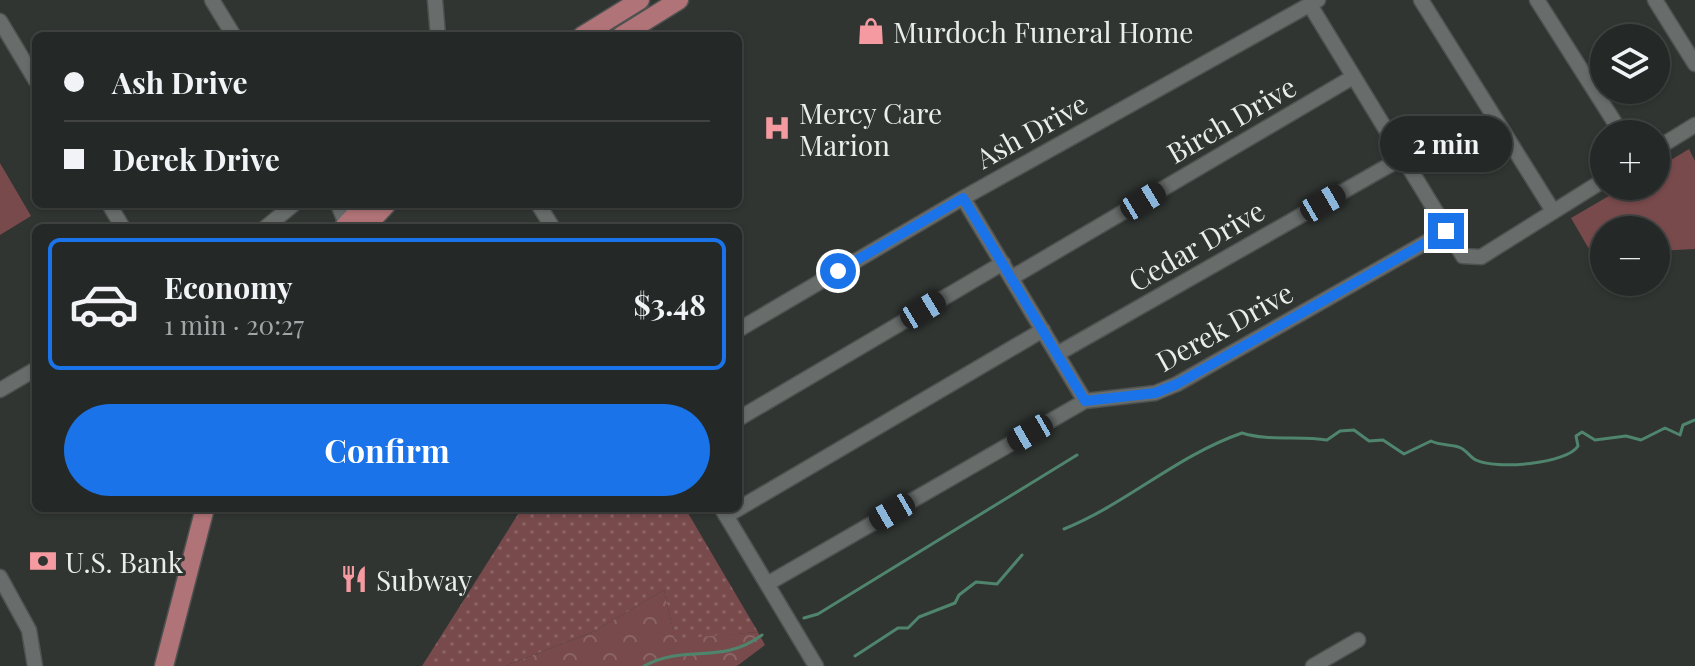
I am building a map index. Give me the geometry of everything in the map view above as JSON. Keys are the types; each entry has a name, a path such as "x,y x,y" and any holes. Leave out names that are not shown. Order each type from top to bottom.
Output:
{"main road":[{"path":"588,32 640,0"},
{"path":"627,32 679,0"},
{"path":"356,224 381,208"},
{"path":"164,666 204,512"}],"street":[{"path":"212,0 232,32"},
{"path":"1421,0 1553,211"},
{"path":"1537,0 1613,120"},
{"path":"1655,0 1695,64"},
{"path":"1314,2 1353,77 1463,256 1481,257 1590,189"},
{"name":"Ash Drive","path":"742,328 963,198 1314,2"},
{"path":"434,5 437,32"},
{"path":"434,5 445,32"},
{"path":"0,21 32,74"},
{"name":"Birch Drive","path":"1011,278 1353,77"},
{"path":"1670,140 1695,125"},
{"name":"Cedar Drive","path":"1057,354 1402,158"},
{"path":"963,198 1085,401"},
{"path":"270,224 289,208"},
{"name":"Derek Drive","path":"767,584 1085,401 1155,393 1177,384 1446,231"},
{"path":"742,417 1003,263"},
{"path":"742,502 1043,330"},
{"path":"0,390 32,371"},
{"path":"724,512 816,666"},
{"path":"0,577 29,630 35,666"},
{"path":"1313,666 1358,640"}],"green space":[{"path":"1689,149 1695,161 1695,249 1670,250 1670,216 1590,216 1590,251 1571,218 1602,200 1670,200 1670,161"},
{"path":"0,163 31,216 0,235"},
{"path":"519,512 687,512 758,632 675,640 664,590 595,631 505,666 422,666"},
{"path":"664,590 675,639 758,632 765,645 737,666 505,666 595,631"}],"waterway":[{"path":"1064,529 1110,506 1195,454 1242,433 1327,440 1340,431 1354,430 1369,441 1383,440 1404,454 1431,441 1461,448 1474,459 1485,463 1514,465 1546,461 1571,452 1578,446 1576,436 1582,432 1595,440 1626,436 1641,440 1665,428 1680,435 1683,425 1695,420"},
{"path":"804,618 818,614 1077,455"},
{"path":"855,656 898,628 908,628 919,617 955,603 959,595 976,582 997,584 1022,555"},
{"path":"644,666 675,656 732,650 762,635"}],"place":[{"name":"Murdoch Funeral Home","path":"871,31"},
{"name":"Mercy Care Marion","path":"777,128"},
{"name":"U.S. Bank","path":"43,561"},
{"name":"Subway","path":"354,579"}],"route":[{"path":"838,271 963,198 1085,401 1155,393 1177,384 1446,231"}]}
